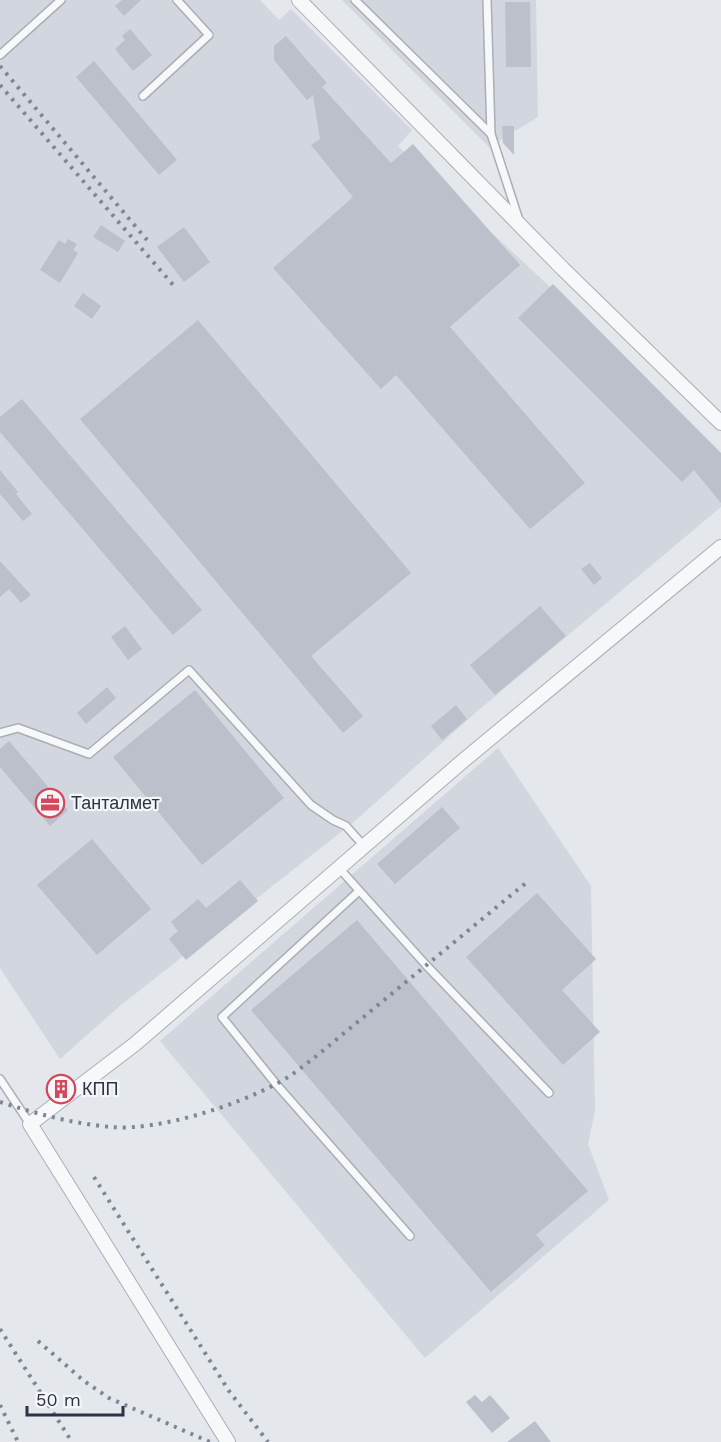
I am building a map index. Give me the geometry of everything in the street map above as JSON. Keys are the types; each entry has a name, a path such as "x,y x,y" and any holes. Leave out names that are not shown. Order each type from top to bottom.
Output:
{"street":[{"path":"298,0 520,225 721,423"},
{"path":"228,1442 30,1124 135,1044 464,760 721,547"}],"lane":[{"path":"0,55 61,0"},
{"path":"143,96 209,35 177,0"},
{"path":"355,0 491,134"},
{"path":"487,0 491,134 520,225"},
{"path":"0,733 18,728 89,754 189,670 311,805 346,826 364,846"},
{"path":"339,868 426,965 549,1093"},
{"path":"359,891 222,1017 276,1084 410,1236"},
{"path":"0,1079 30,1124"}],"shaded area":[{"path":"0,0 260,0 279,20 291,9 412,130 398,146 547,284 721,458 721,507 474,714 355,821 121,1005 60,1059 0,968"},
{"path":"342,0 536,0 538,117 489,147"},
{"path":"498,748 591,886 595,1111 588,1144 609,1200 425,1358 160,1041"}],"building":[{"path":"122,0 141,0 124,16 115,6"},
{"path":"505,2 530,2 531,67 506,67"},
{"path":"130,29 152,55 133,71 115,49 125,40 122,36"},
{"path":"286,36 327,83 322,87 391,163 413,144 520,265 450,327 585,483 530,529 396,375 381,389 273,268 353,197 311,145 320,139 313,95 307,100 274,60 274,46"},
{"path":"94,61 177,160 159,175 76,77"},
{"path":"502,126 514,126 514,155 503,143"},
{"path":"101,225 125,241 118,252 93,237"},
{"path":"184,227 210,262 184,282 157,247"},
{"path":"68,239 77,244 73,250 78,253 60,283 40,270 59,240 65,244"},
{"path":"553,284 721,453 721,503 694,470 682,482 518,318"},
{"path":"83,293 101,306 92,319 74,306"},
{"path":"198,320 411,573 311,656 363,716 343,733 80,419"},
{"path":"22,399 202,610 173,635 0,432 0,417"},
{"path":"0,470 32,514 23,521 0,494"},
{"path":"0,561 31,595 21,603 9,589 0,597"},
{"path":"590,563 602,578 594,585 581,569"},
{"path":"540,606 566,636 495,695 470,665"},
{"path":"125,626 142,649 128,660 111,637"},
{"path":"107,687 116,698 86,724 77,713"},
{"path":"195,690 284,798 202,865 113,757"},
{"path":"456,705 467,719 442,740 431,726"},
{"path":"9,741 68,810 50,826 0,767 0,749"},
{"path":"442,807 460,828 395,884 377,864"},
{"path":"92,839 151,909 97,955 37,885"},
{"path":"240,880 258,901 186,960 169,939 178,931 171,922 198,899 206,908"},
{"path":"537,893 596,959 562,990 600,1032 563,1065 466,957"},
{"path":"357,920 588,1191 536,1235 545,1245 491,1292 251,1010"},
{"path":"475,1395 482,1402 490,1395 510,1418 492,1433 466,1402"},
{"path":"535,1421 551,1442 507,1442"}],"railway":[{"path":"0,66 147,240"},
{"path":"0,85 174,286"},
{"path":"0,1102 70,1121 98,1126 131,1127 173,1121 240,1101 281,1081 305,1065 527,882"},
{"path":"94,1177 229,1391 268,1442"},
{"path":"0,1329 72,1442"},
{"path":"38,1341 84,1381 109,1398 210,1442"},
{"path":"0,1405 18,1442"}],"place":[{"name":"Танталмет","path":"50,803"},
{"name":"КПП","path":"61,1089"}]}
